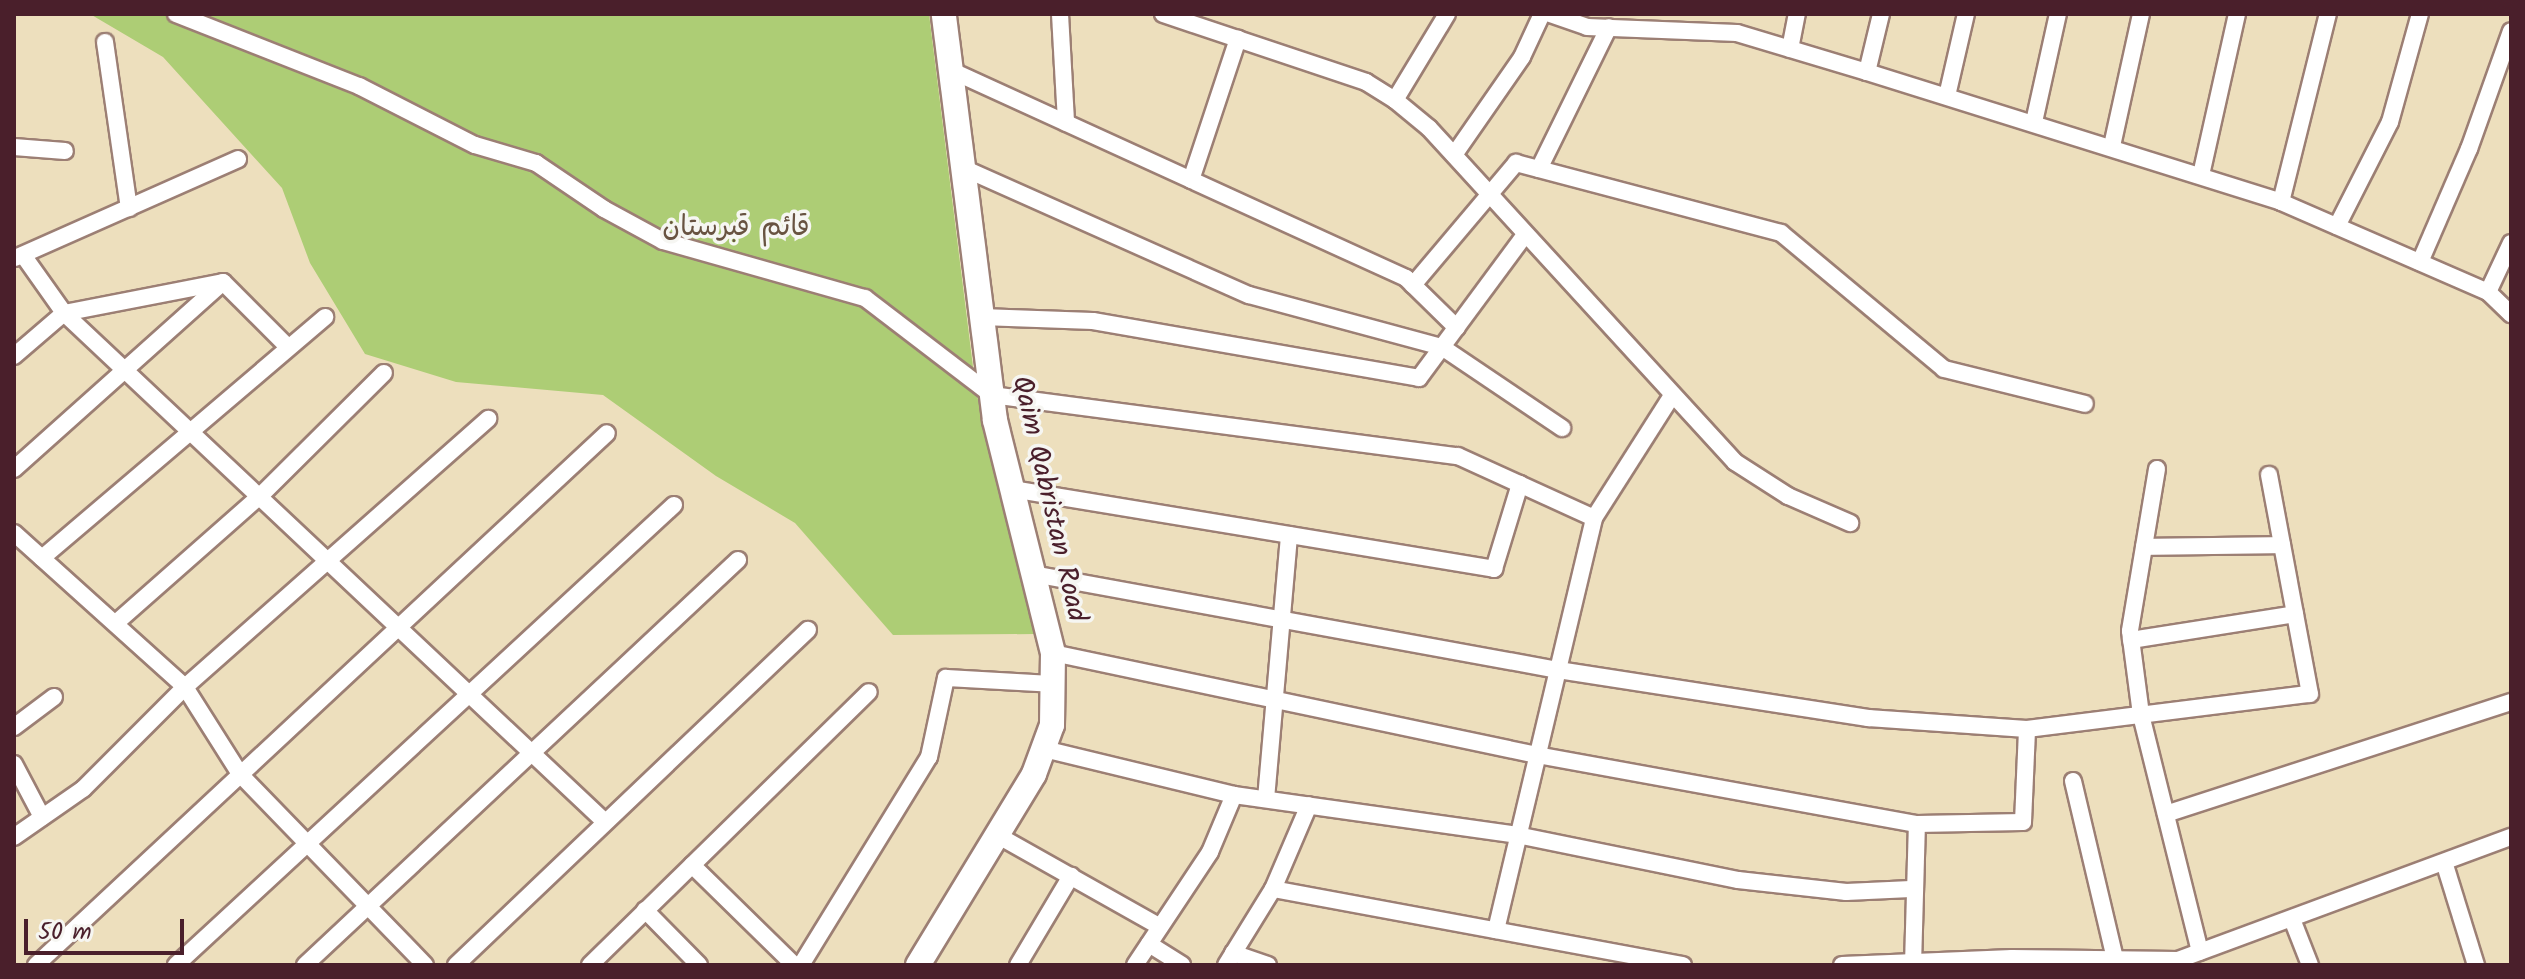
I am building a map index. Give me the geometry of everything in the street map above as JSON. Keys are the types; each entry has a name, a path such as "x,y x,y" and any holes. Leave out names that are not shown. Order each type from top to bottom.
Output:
{"street":[{"path":"176,14 359,86 475,145 536,163 663,241 865,298 992,395 1458,456 1594,518"},
{"name":"Qaim Qabristan Road","path":"918,965 997,835 1044,749 1052,725 1053,653 992,395 948,69 944,14"},
{"path":"1060,14 1066,123"},
{"path":"1163,14 1366,82 1395,100 1454,155 1671,397 1735,462 1788,496 1850,523"},
{"path":"1395,100 1447,14"},
{"path":"1454,155 1522,57 1542,14"},
{"path":"1550,14 1587,27 1711,29 1790,49 2112,146 2281,202 2488,292 2511,314"},
{"path":"1790,49 1797,14"},
{"path":"1867,72 1881,14"},
{"path":"1947,96 1966,14"},
{"path":"2034,122 2058,14"},
{"path":"2112,146 2141,14"},
{"path":"2201,175 2237,14"},
{"path":"2281,202 2328,14"},
{"path":"2337,226 2390,122 2420,14"},
{"path":"1539,169 1609,27"},
{"path":"2420,262 2469,149 2511,31"},
{"path":"1191,180 1238,39"},
{"path":"105,42 129,208"},
{"path":"948,69 1413,285 1457,328"},
{"path":"14,147 65,151"},
{"path":"238,159 19,257 64,313 605,822"},
{"path":"1413,285 1492,197 1516,163 1781,233 1944,369 2085,404"},
{"path":"961,167 1249,295 1442,347 1562,428"},
{"path":"981,317 1093,321 1419,378 1525,235"},
{"path":"2488,292 2511,243"},
{"path":"14,356 64,313 223,282"},
{"path":"223,282 288,347"},
{"path":"14,469 122,368 223,282"},
{"path":"42,558 192,434 325,317"},
{"path":"117,622 259,497 384,373"},
{"path":"1496,930 1594,518 1671,397"},
{"path":"14,837 83,789 185,687 329,564 488,419"},
{"path":"36,965 607,433"},
{"path":"2157,469 2131,640 2141,715 2200,952"},
{"path":"1033,574 1558,670 1868,718 2027,729 2310,694 2269,475"},
{"path":"1012,489 1494,569 1520,484"},
{"path":"176,965 674,505"},
{"path":"14,533 117,622 137,647 185,687 240,774 366,908 425,965"},
{"path":"1266,799 1289,535"},
{"path":"2144,547 2282,545"},
{"path":"305,965 738,560"},
{"path":"2131,640 2295,614"},
{"path":"456,965 808,630"},
{"path":"1053,653 1537,755 1917,824 2023,822 2027,729"},
{"path":"801,965 929,757 946,678 1052,684"},
{"path":"590,965 869,692"},
{"path":"14,727 54,697"},
{"path":"2166,814 2511,702"},
{"path":"1044,749 1234,795 1517,835 1738,880 1846,892 1911,889"},
{"path":"14,764 42,817"},
{"path":"2073,781 2115,959"},
{"path":"1135,965 1210,852 1234,795"},
{"path":"1268,965 1229,959 1273,889 1309,805"},
{"path":"1913,964 1911,889 1917,824"},
{"path":"997,835 1160,927"},
{"path":"1842,965 2115,959 2181,962 2200,952 2445,865 2511,837"},
{"path":"692,865 794,965"},
{"path":"2445,865 2476,965"},
{"path":"1018,965 1071,876"},
{"path":"1273,889 1683,965"},
{"path":"645,910 699,965"},
{"path":"2292,919 2310,965"},
{"path":"1149,944 1182,965"}],"green space":[{"name":"قائم قبرستان","path":"90,14 929,14 976,391 1034,634 893,635 795,523 716,476 603,395 456,382 365,354 310,263 282,188 163,57"}]}
